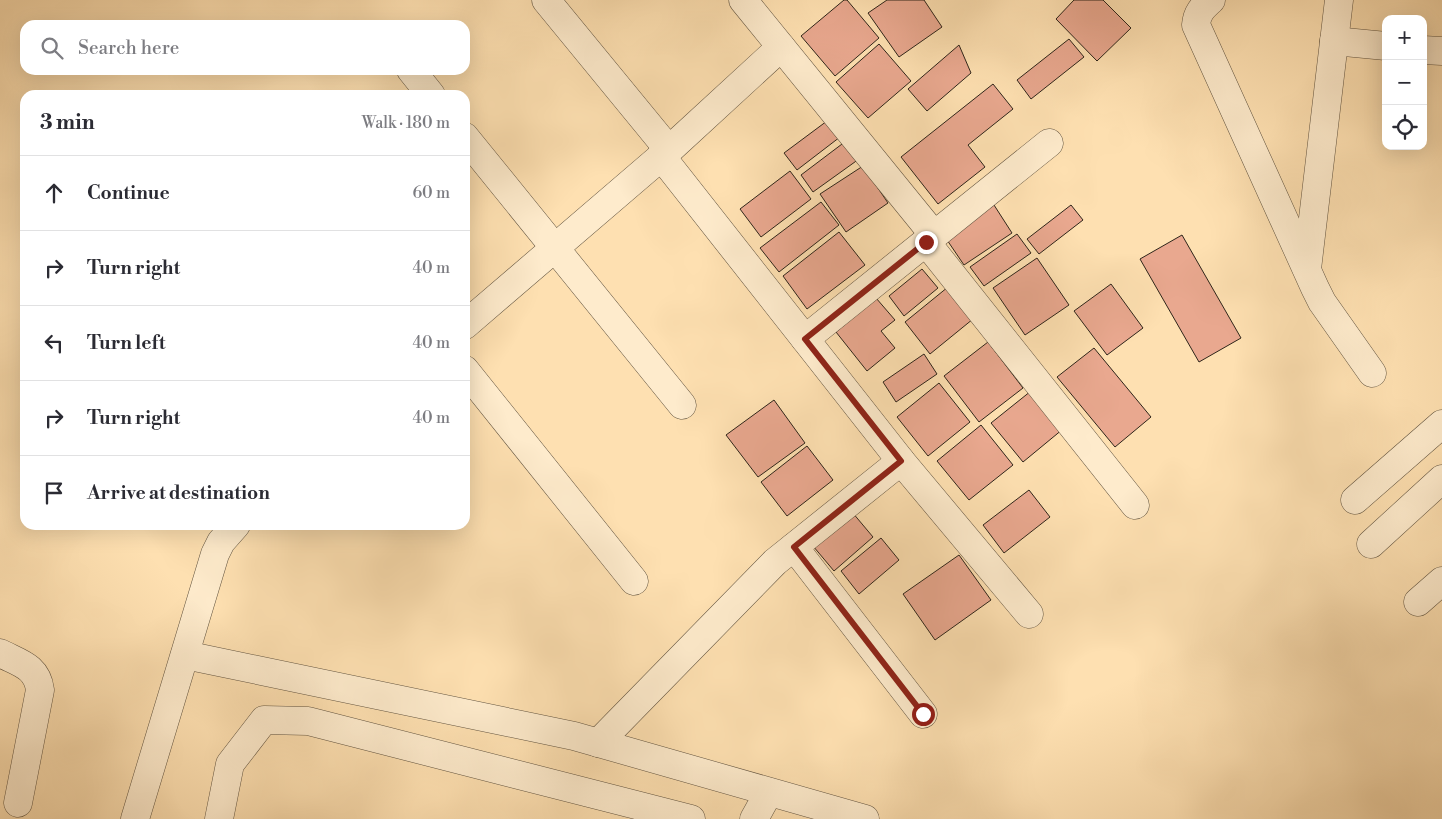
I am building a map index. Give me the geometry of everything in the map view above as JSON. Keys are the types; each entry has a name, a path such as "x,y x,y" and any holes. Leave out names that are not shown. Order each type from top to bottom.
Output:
{"street":[{"path":"546,0 665,153 805,339 901,461 1029,614"},
{"path":"743,0 930,239 1134,505"},
{"path":"1211,0 1197,15 1196,24 1322,302 1372,373"},
{"path":"1306,270 1339,0"},
{"path":"1334,41 1382,46"},
{"path":"470,321 665,153 781,47"},
{"path":"1427,50 1442,51"},
{"path":"415,75 427,90"},
{"path":"470,143 682,405"},
{"path":"805,339 1049,143"},
{"path":"470,376 634,580"},
{"path":"1355,500 1442,424"},
{"path":"598,743 764,572 901,461"},
{"path":"1371,544 1442,479"},
{"path":"135,819 215,554 227,530"},
{"path":"794,547 923,714"},
{"path":"1418,602 1442,581"},
{"path":"0,654 27,666 34,672 39,681 40,690 18,803"},
{"path":"185,655 574,736 865,819"},
{"path":"218,819 230,764 264,720 308,721 691,819"},
{"path":"754,819 769,792"}],"building":[{"path":"844,0 847,0 879,38 835,76 801,36"},
{"path":"887,0 924,0 942,27 899,57 868,13"},
{"path":"1074,0 1103,0 1131,28 1097,61 1056,19"},
{"path":"1069,39 1084,57 1031,99 1017,80"},
{"path":"879,44 911,81 868,118 836,82"},
{"path":"959,45 971,73 927,111 908,89"},
{"path":"993,84 1013,109 968,145 985,167 938,204 901,157"},
{"path":"827,121 840,137 797,170 784,153"},
{"path":"846,141 859,159 813,192 801,175"},
{"path":"863,166 888,203 846,232 820,194"},
{"path":"790,171 811,199 761,237 740,209"},
{"path":"821,202 839,225 779,272 760,248"},
{"path":"994,205 1012,233 964,265 945,237"},
{"path":"1071,205 1083,220 1039,254 1027,239"},
{"path":"839,232 865,265 807,309 783,276"},
{"path":"1017,234 1031,253 984,286 970,267"},
{"path":"1182,235 1241,338 1199,362 1140,259"},
{"path":"1037,258 1069,305 1025,335 993,288"},
{"path":"922,269 938,288 904,316 889,296"},
{"path":"1111,284 1143,328 1107,355 1074,311"},
{"path":"948,287 973,319 930,354 905,322"},
{"path":"876,298 895,320 881,331 895,348 867,371 836,332"},
{"path":"988,342 1023,388 979,422 944,376"},
{"path":"1094,348 1151,417 1115,447 1057,377"},
{"path":"924,354 937,374 896,402 883,382"},
{"path":"939,383 970,422 928,456 897,417"},
{"path":"1031,391 1063,429 1023,462 991,423"},
{"path":"774,400 805,443 758,477 726,435"},
{"path":"981,425 1013,465 969,500 937,461"},
{"path":"807,446 833,480 787,516 761,482"},
{"path":"1029,490 1050,517 1004,553 983,525"},
{"path":"852,512 873,537 834,571 813,546"},
{"path":"881,538 899,560 859,594 841,571"},
{"path":"959,555 991,600 935,640 903,594"}],"route":[{"path":"923,714 794,547 901,461 805,339 926,242"}]}
